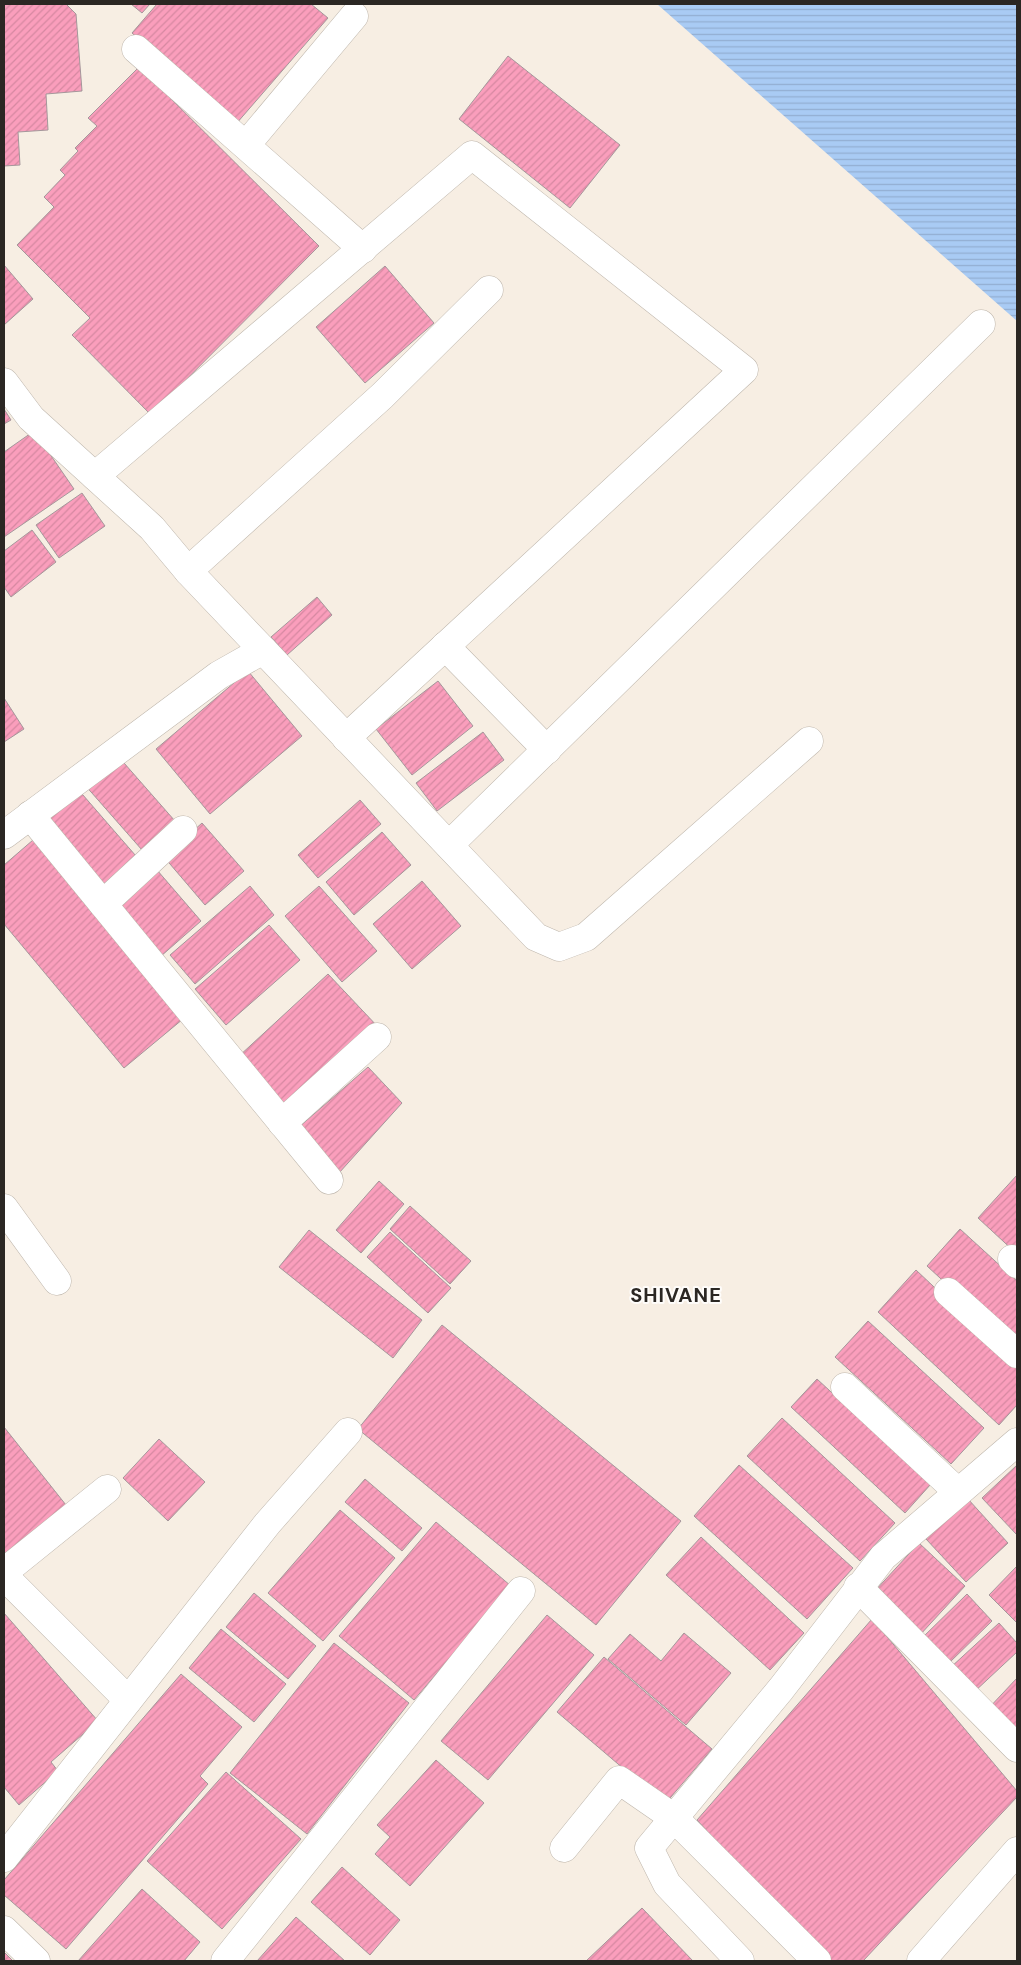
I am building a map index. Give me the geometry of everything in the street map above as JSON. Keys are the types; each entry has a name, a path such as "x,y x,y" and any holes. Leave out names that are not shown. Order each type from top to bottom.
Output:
{"street":[{"path":"246,145 354,16"},
{"path":"136,49 363,249"},
{"path":"95,476 472,155 744,370 346,738"},
{"path":"188,571 382,396 488,290"},
{"path":"449,845 981,324"},
{"path":"4,382 31,418 152,528 188,571 536,937 558,947 586,937 809,741"},
{"path":"445,646 547,750"},
{"path":"4,835 219,675 263,650"},
{"path":"30,815 329,1180"},
{"path":"103,904 183,830"},
{"path":"282,1123 377,1037"},
{"path":"4,1208 57,1281"},
{"path":"948,1292 1017,1354"},
{"path":"845,1387 958,1492"},
{"path":"4,1858 267,1524 348,1432"},
{"path":"740,1961 667,1884 650,1848 781,1689 883,1557 1017,1442"},
{"path":"107,1489 4,1574 128,1700"},
{"path":"858,1587 1017,1748"},
{"path":"225,1961 521,1591"},
{"path":"564,1848 619,1780 674,1818 817,1961"},
{"path":"921,1961 1017,1851"},
{"path":"4,1930 36,1961"}],"water":[{"path":"657,4 1017,4 1017,321"}],"building":[{"path":"4,4 66,4 76,14 82,91 46,94 48,130 18,132 20,165 4,166"},
{"path":"131,4 150,4 142,13"},
{"path":"157,4 311,4 328,18 236,124 132,33"},
{"path":"508,56 620,145 570,208 459,119"},
{"path":"139,67 319,246 151,415 72,335 90,318 17,245 54,207 44,197 65,175 60,170 78,151 75,148 97,126 88,118"},
{"path":"4,265 33,299 4,325"},
{"path":"385,266 434,323 365,383 316,327"},
{"path":"4,409 11,420 4,424"},
{"path":"34,431 74,489 4,537 4,452"},
{"path":"82,493 105,526 59,558 36,525"},
{"path":"32,530 56,562 11,597 4,587 4,551"},
{"path":"317,597 332,615 287,655 271,637"},
{"path":"248,671 302,736 210,814 156,749"},
{"path":"438,681 473,726 412,775 376,729"},
{"path":"4,698 24,729 4,742"},
{"path":"483,732 504,760 437,811 416,783"},
{"path":"117,755 175,821 142,850 84,784"},
{"path":"76,787 136,856 98,889 38,820"},
{"path":"360,800 381,824 318,878 298,855"},
{"path":"202,823 244,871 205,905 164,857"},
{"path":"382,832 411,865 354,915 326,882"},
{"path":"33,840 183,1019 124,1068 4,924 4,865"},
{"path":"157,870 201,921 160,957 116,905"},
{"path":"422,881 461,926 412,969 373,924"},
{"path":"250,886 274,915 195,984 170,955"},
{"path":"319,886 377,951 342,982 285,916"},
{"path":"269,925 300,960 226,1025 195,989"},
{"path":"328,974 379,1028 289,1112 238,1057"},
{"path":"368,1067 402,1103 339,1173 299,1127"},
{"path":"1017,1175 1017,1254 978,1218"},
{"path":"379,1181 404,1204 361,1253 336,1230"},
{"path":"410,1206 471,1261 450,1284 390,1229"},
{"path":"960,1229 1017,1281 1017,1349 927,1266"},
{"path":"309,1230 422,1320 393,1358 279,1267"},
{"path":"390,1232 451,1288 428,1313 367,1257"},
{"path":"916,1270 1017,1365 1017,1405 999,1425 878,1312"},
{"path":"868,1321 984,1428 951,1464 835,1357"},
{"path":"442,1325 681,1521 596,1625 358,1429"},
{"path":"817,1379 931,1484 905,1513 791,1407"},
{"path":"782,1418 895,1523 860,1561 747,1456"},
{"path":"4,1427 66,1505 4,1555"},
{"path":"159,1439 205,1482 168,1521 123,1478"},
{"path":"739,1465 853,1568 807,1619 694,1516"},
{"path":"1017,1465 1017,1535 982,1498"},
{"path":"365,1479 422,1528 402,1551 345,1502"},
{"path":"968,1499 1008,1543 966,1582 926,1539"},
{"path":"340,1510 395,1558 323,1641 268,1593"},
{"path":"436,1522 511,1586 414,1700 339,1636"},
{"path":"701,1537 804,1633 770,1670 666,1575"},
{"path":"919,1543 965,1586 919,1636 873,1593"},
{"path":"1017,1566 1017,1623 989,1595"},
{"path":"254,1593 316,1646 288,1679 226,1627"},
{"path":"967,1594 992,1621 947,1665 921,1639"},
{"path":"4,1613 98,1721 51,1762 58,1771 19,1805 4,1787"},
{"path":"547,1615 594,1655 488,1780 441,1741"},
{"path":"872,1619 1017,1791 1017,1797 863,1961 826,1961 697,1820"},
{"path":"999,1623 1017,1643 1017,1652 973,1693 950,1668"},
{"path":"221,1629 286,1684 254,1722 189,1668"},
{"path":"684,1633 731,1673 686,1725 608,1659 630,1634 661,1661"},
{"path":"334,1643 409,1703 307,1834 230,1773"},
{"path":"604,1657 712,1749 665,1804 557,1712"},
{"path":"181,1674 242,1727 200,1776 208,1784 66,1949 4,1895 4,1880"},
{"path":"1017,1678 1017,1739 987,1710"},
{"path":"436,1760 484,1803 410,1886 375,1854 390,1837 377,1825"},
{"path":"226,1772 301,1839 222,1929 147,1861"},
{"path":"342,1867 400,1920 370,1955 311,1902"},
{"path":"142,1889 200,1942 184,1961 78,1961"},
{"path":"642,1908 693,1961 586,1961"},
{"path":"296,1917 345,1961 257,1961"},
{"path":"4,1952 13,1961 4,1961"}],"district":[{"name":"SHIVANE","path":"676,1295"}]}
